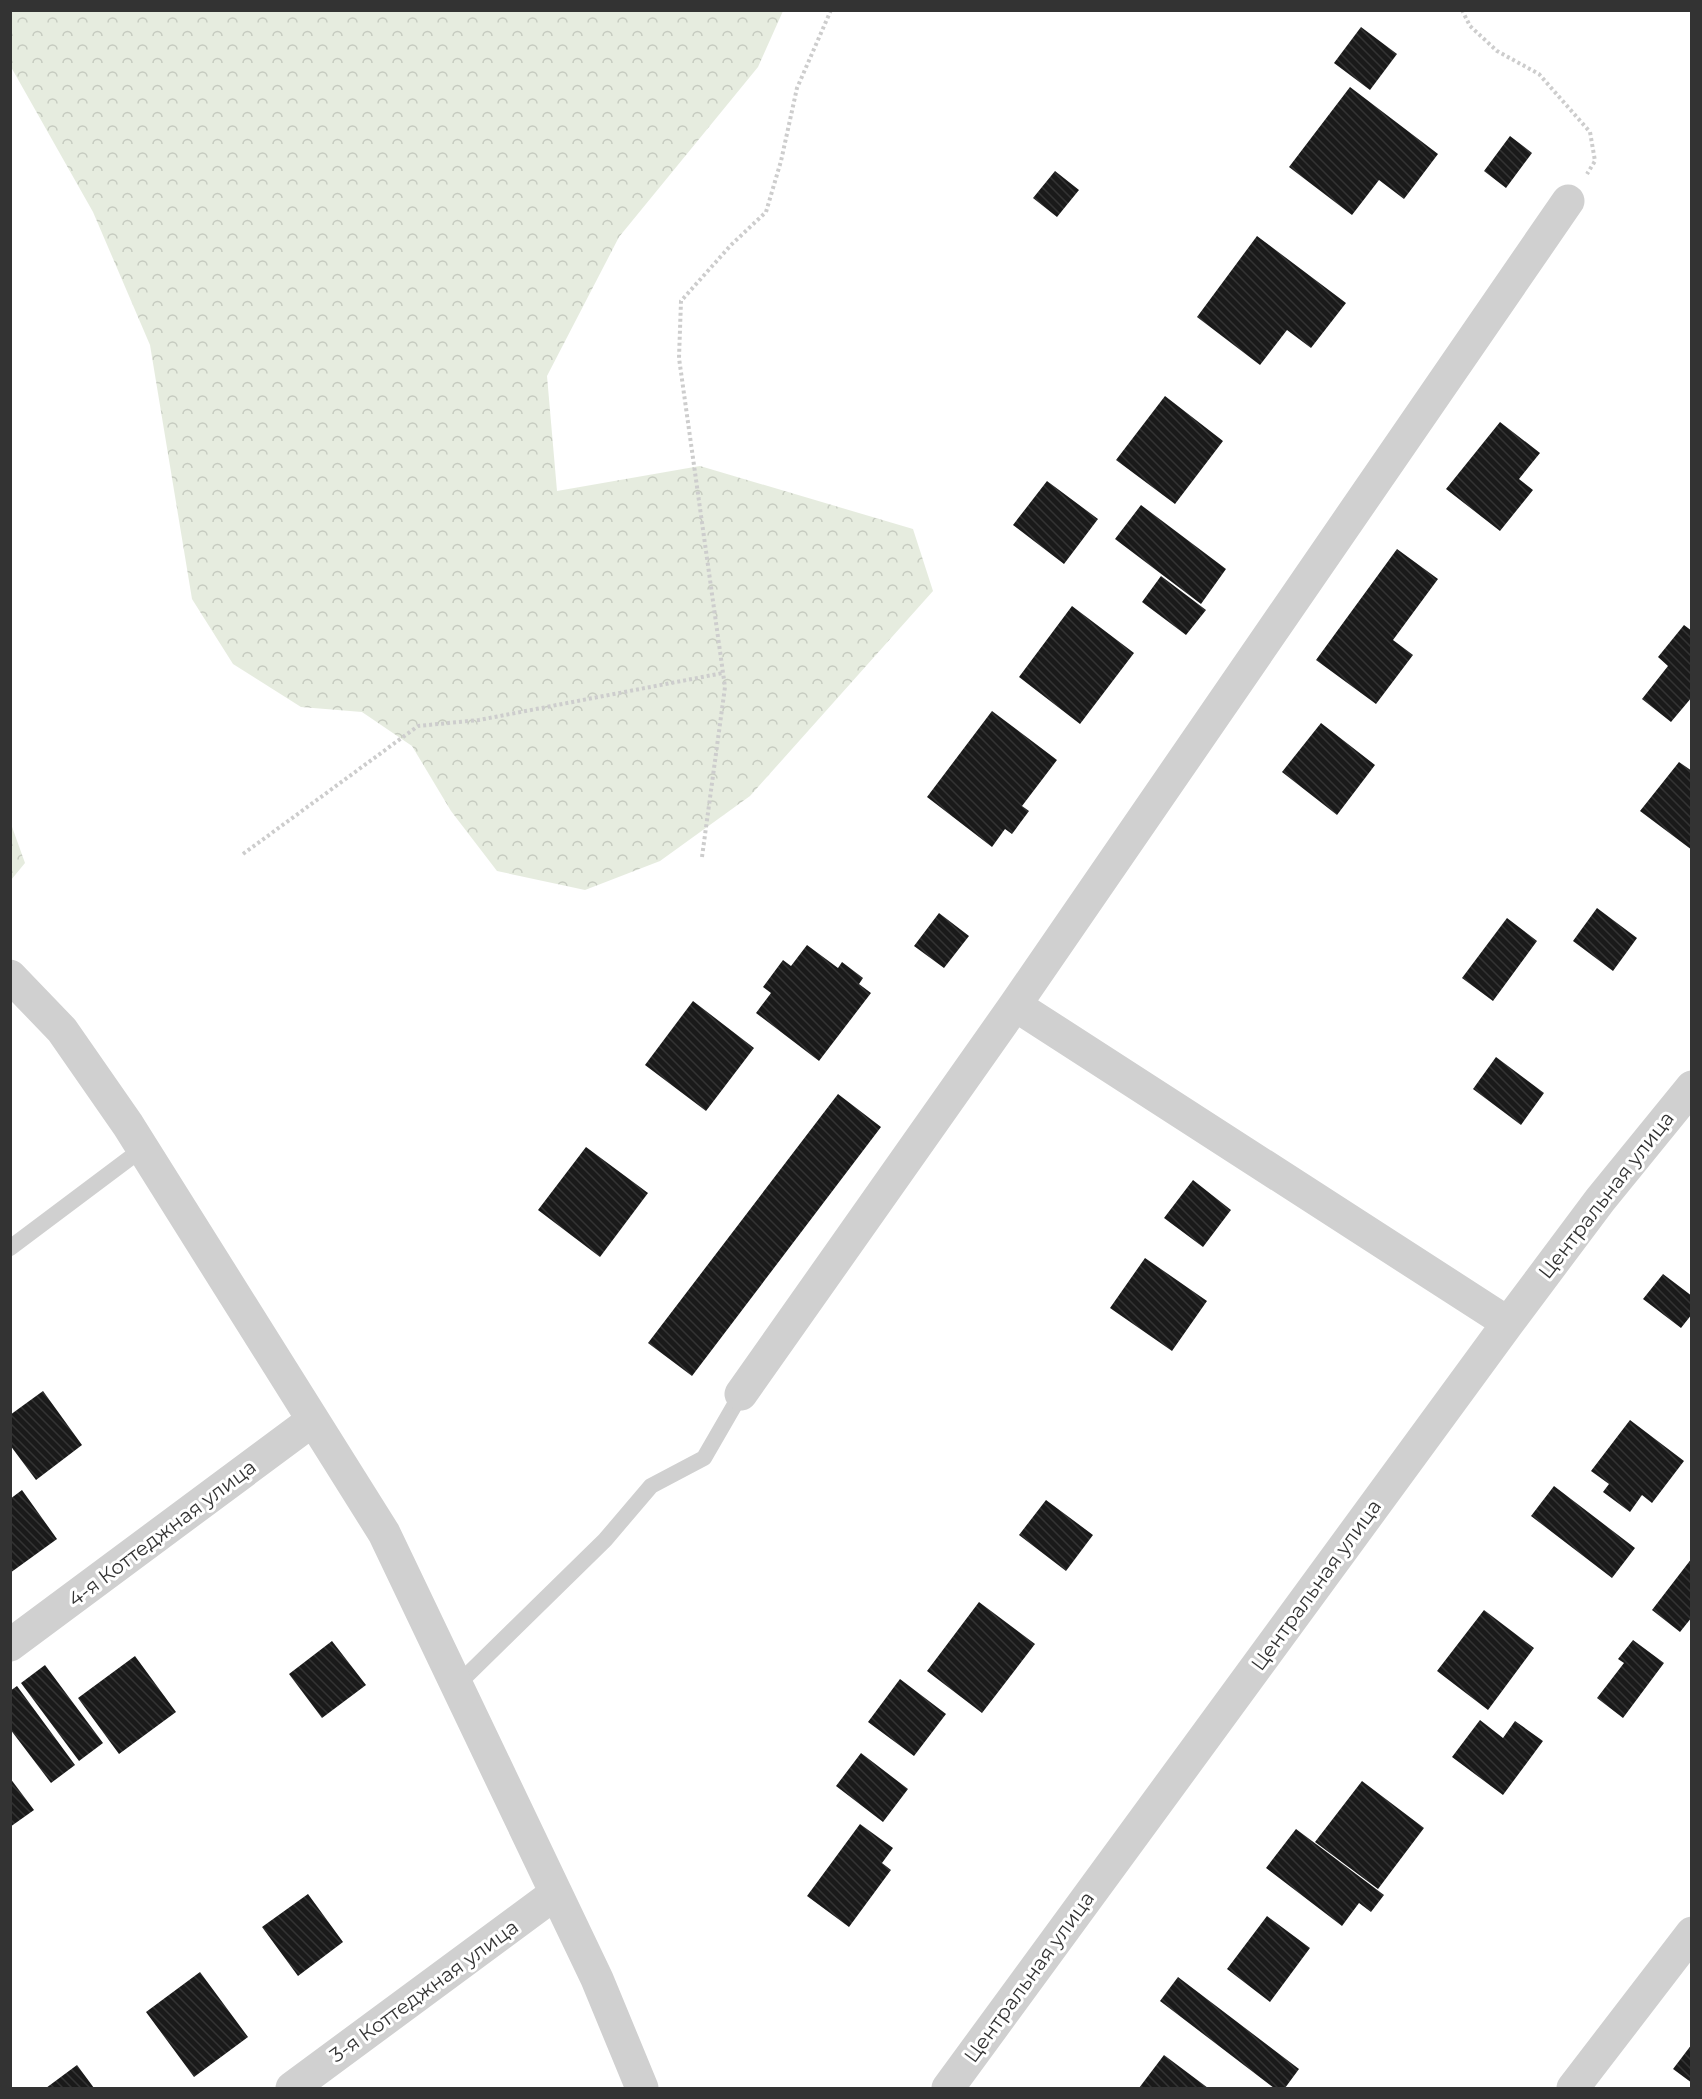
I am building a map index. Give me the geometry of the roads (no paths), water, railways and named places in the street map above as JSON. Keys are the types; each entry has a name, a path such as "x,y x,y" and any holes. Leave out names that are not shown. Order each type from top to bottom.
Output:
{"street":[{"path":"741,1394 1015,1005 1568,201"},
{"path":"10,976 62,1030 142,1149 384,1533 597,1979 642,2088"},
{"path":"1015,1005 1508,1323"},
{"name":"Центральная улица","path":"948,2088 1508,1323 1600,1200 1692,1087"},
{"name":"4-я Коттеджная улица","path":"10,1645 313,1420"},
{"name":"3-я Коттеджная улица","path":"292,2088 556,1893"},
{"path":"1573,2088 1692,1933"}],"lane":[{"path":"10,1248 142,1149"},
{"path":"457,1686 605,1540 651,1486 704,1458 741,1394"}]}
